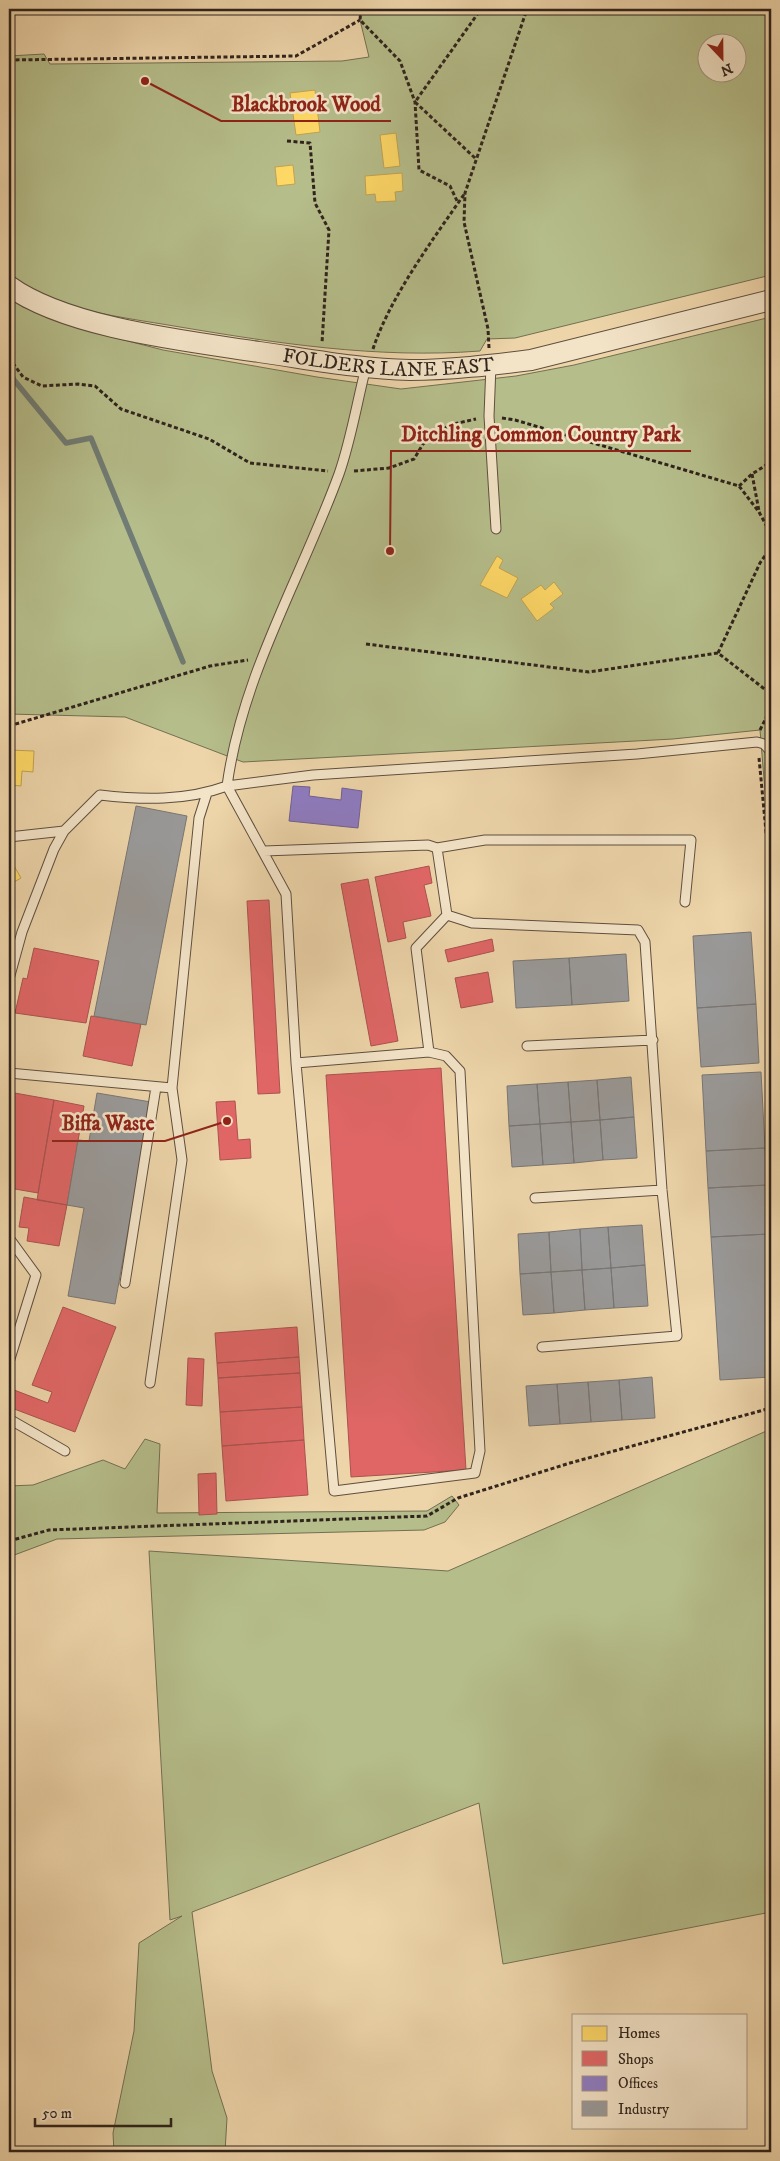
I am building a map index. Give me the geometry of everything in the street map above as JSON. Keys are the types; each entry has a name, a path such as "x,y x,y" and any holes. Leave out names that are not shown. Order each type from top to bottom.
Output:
{"street":[{"name":"FOLDERS LANE EAST","path":"9,286 44,306 94,322 182,340 366,367 439,370 491,366 579,350 771,300"}],"lane":[{"path":"491,366 489,416 496,530"},
{"path":"296,1063 429,1052 446,1056 460,1071 480,1451 475,1473 334,1491 296,1063 286,894 227,786 232,748 261,658 339,473 366,367"},
{"path":"9,979 22,932 54,849 64,830 100,795 141,800 207,793 227,786 313,775 637,754 757,742 764,744 771,752"},
{"path":"150,1383 182,1160 172,1088 199,818 207,793"},
{"path":"9,837 64,830"},
{"path":"264,851 428,846 437,848 484,840 691,840 685,902"},
{"path":"437,848 447,915"},
{"path":"447,915 472,923 638,930 645,942 662,1190 677,1336 542,1347"},
{"path":"429,1052 416,948 447,915"},
{"path":"527,1046 653,1040"},
{"path":"9,1073 172,1088"},
{"path":"125,1283 156,1087"},
{"path":"535,1198 662,1190"},
{"path":"9,1238 36,1275 9,1362"},
{"path":"9,1419 65,1451"}],"path":[{"path":"361,9 360,20 400,61 415,102 419,170 450,186 458,204"},
{"path":"415,102 481,9"},
{"path":"491,366 488,328 464,222 465,193 527,9"},
{"path":"9,60 296,56 360,20"},
{"path":"415,102 475,159"},
{"path":"287,141 310,143 315,203 329,230 321,361"},
{"path":"366,367 378,335 418,262 465,193"},
{"path":"9,358 23,377 42,386 78,384 94,386 121,410 209,439 250,462 339,473 389,468 414,459 423,444 449,425 489,416 515,420 739,486 759,512 771,534"},
{"path":"739,486 752,474 771,462"},
{"path":"752,474 759,512"},
{"path":"718,653 760,563 771,547"},
{"path":"366,644 589,672 718,653 771,694"},
{"path":"9,726 210,666 261,658"},
{"path":"771,708 763,720 757,742 771,884"}],"green space":[{"path":"361,9 771,9 771,275 515,338 487,339 480,351 403,353 326,348 250,338 110,315 66,304 45,296 26,287 9,275 9,56 44,54 50,64 342,61 369,57 360,20"},
{"path":"9,298 23,307 85,330 163,350 317,377 401,389 516,376 574,365 771,317 771,865 760,730 673,739 243,762 125,717 9,714"},
{"path":"771,1429 771,1912 503,1964 479,1803 192,1912 212,2071 227,2118 225,2152 114,2152 113,2133 134,2031 139,1943 182,1916 170,1920 149,1551 448,1571"},
{"path":"145,1439 160,1444 157,1513 427,1511 452,1496 459,1505 445,1522 424,1530 57,1539 9,1557 9,1486 33,1485 103,1460 125,1469"}],"building: Homes":[{"path":"315,90 320,132 296,135 290,93"},
{"path":"396,133 400,166 384,168 380,135"},
{"path":"293,165 295,184 277,186 275,167"},
{"path":"402,173 403,191 395,192 396,201 376,202 375,194 366,195 365,176"},
{"path":"497,556 503,560 499,568 518,578 507,598 480,585"},
{"path":"554,582 563,594 550,604 554,608 537,621 521,599 541,585 545,590"},
{"path":"9,750 34,751 33,772 22,771 21,786 9,785"},
{"path":"9,857 21,878 9,885"}],"building: Shops":[{"path":"429,866 432,883 424,885 431,916 403,922 406,938 388,942 375,877"},
{"path":"368,879 398,1041 371,1046 341,884"},
{"path":"269,900 280,1093 258,1094 247,901"},
{"path":"492,939 494,951 448,962 445,950"},
{"path":"34,948 99,961 86,1023 15,1013 23,978 27,979"},
{"path":"488,972 493,1002 461,1008 455,978"},
{"path":"91,1016 141,1024 132,1066 83,1056"},
{"path":"441,1068 466,1470 351,1477 326,1075"},
{"path":"9,1092 54,1100 38,1193 9,1188"},
{"path":"54,1100 84,1106 67,1205 37,1200"},
{"path":"235,1101 238,1140 250,1139 251,1158 220,1160 216,1102"},
{"path":"24,1197 67,1205 59,1246 27,1241 29,1228 19,1227"},
{"path":"63,1307 116,1327 75,1432 9,1407 9,1388 48,1403 52,1392 32,1385"},
{"path":"297,1327 299,1357 217,1363 215,1333"},
{"path":"299,1357 300,1373 218,1378 217,1363"},
{"path":"188,1358 204,1359 202,1406 186,1405"},
{"path":"300,1373 302,1407 220,1412 218,1378"},
{"path":"302,1407 304,1440 222,1446 220,1412"},
{"path":"304,1440 308,1495 226,1501 222,1446"},
{"path":"216,1473 217,1514 199,1515 198,1474"}],"building: Offices":[{"path":"293,786 310,787 309,796 341,800 342,788 362,791 358,828 289,821"}],"building: Industry":[{"path":"136,806 187,816 146,1025 94,1016"},
{"path":"751,932 756,1004 697,1008 693,936"},
{"path":"626,954 629,1001 572,1005 569,958"},
{"path":"569,958 572,1005 516,1008 513,961"},
{"path":"756,1004 759,1063 701,1067 697,1008"},
{"path":"761,1072 765,1148 706,1151 702,1075"},
{"path":"631,1077 634,1117 600,1120 597,1080"},
{"path":"597,1080 600,1120 571,1122 568,1082"},
{"path":"568,1082 571,1122 540,1124 537,1084"},
{"path":"537,1084 540,1124 509,1126 507,1086"},
{"path":"97,1093 151,1102 115,1304 68,1296 84,1208 67,1205 78,1140 89,1141"},
{"path":"634,1117 637,1158 603,1160 600,1120"},
{"path":"600,1120 603,1160 574,1163 571,1122"},
{"path":"571,1122 574,1163 543,1165 540,1124"},
{"path":"540,1124 543,1165 512,1167 509,1126"},
{"path":"765,1148 767,1185 708,1188 706,1151"},
{"path":"767,1185 769,1234 711,1237 708,1188"},
{"path":"642,1225 645,1265 611,1268 608,1227"},
{"path":"608,1227 611,1268 582,1270 580,1229"},
{"path":"580,1229 582,1270 551,1272 549,1232"},
{"path":"549,1232 551,1272 520,1274 518,1234"},
{"path":"769,1234 771,1377 720,1380 711,1237"},
{"path":"645,1265 648,1306 614,1308 611,1268"},
{"path":"611,1268 614,1308 585,1310 582,1270"},
{"path":"582,1270 585,1310 554,1313 551,1272"},
{"path":"551,1272 554,1313 523,1315 520,1274"},
{"path":"652,1377 655,1418 622,1420 619,1380"},
{"path":"619,1380 622,1420 591,1422 588,1382"},
{"path":"588,1382 591,1422 560,1424 557,1384"},
{"path":"557,1384 560,1424 529,1426 526,1386"}],"waterway":[{"path":"9,370 14,380 66,443 91,438 183,662"}],"place":[{"name":"Blackbrook Wood","path":"145,81"},
{"name":"Ditchling Common Country Park","path":"390,551"},
{"name":"Biffa Waste","path":"227,1121"}]}
